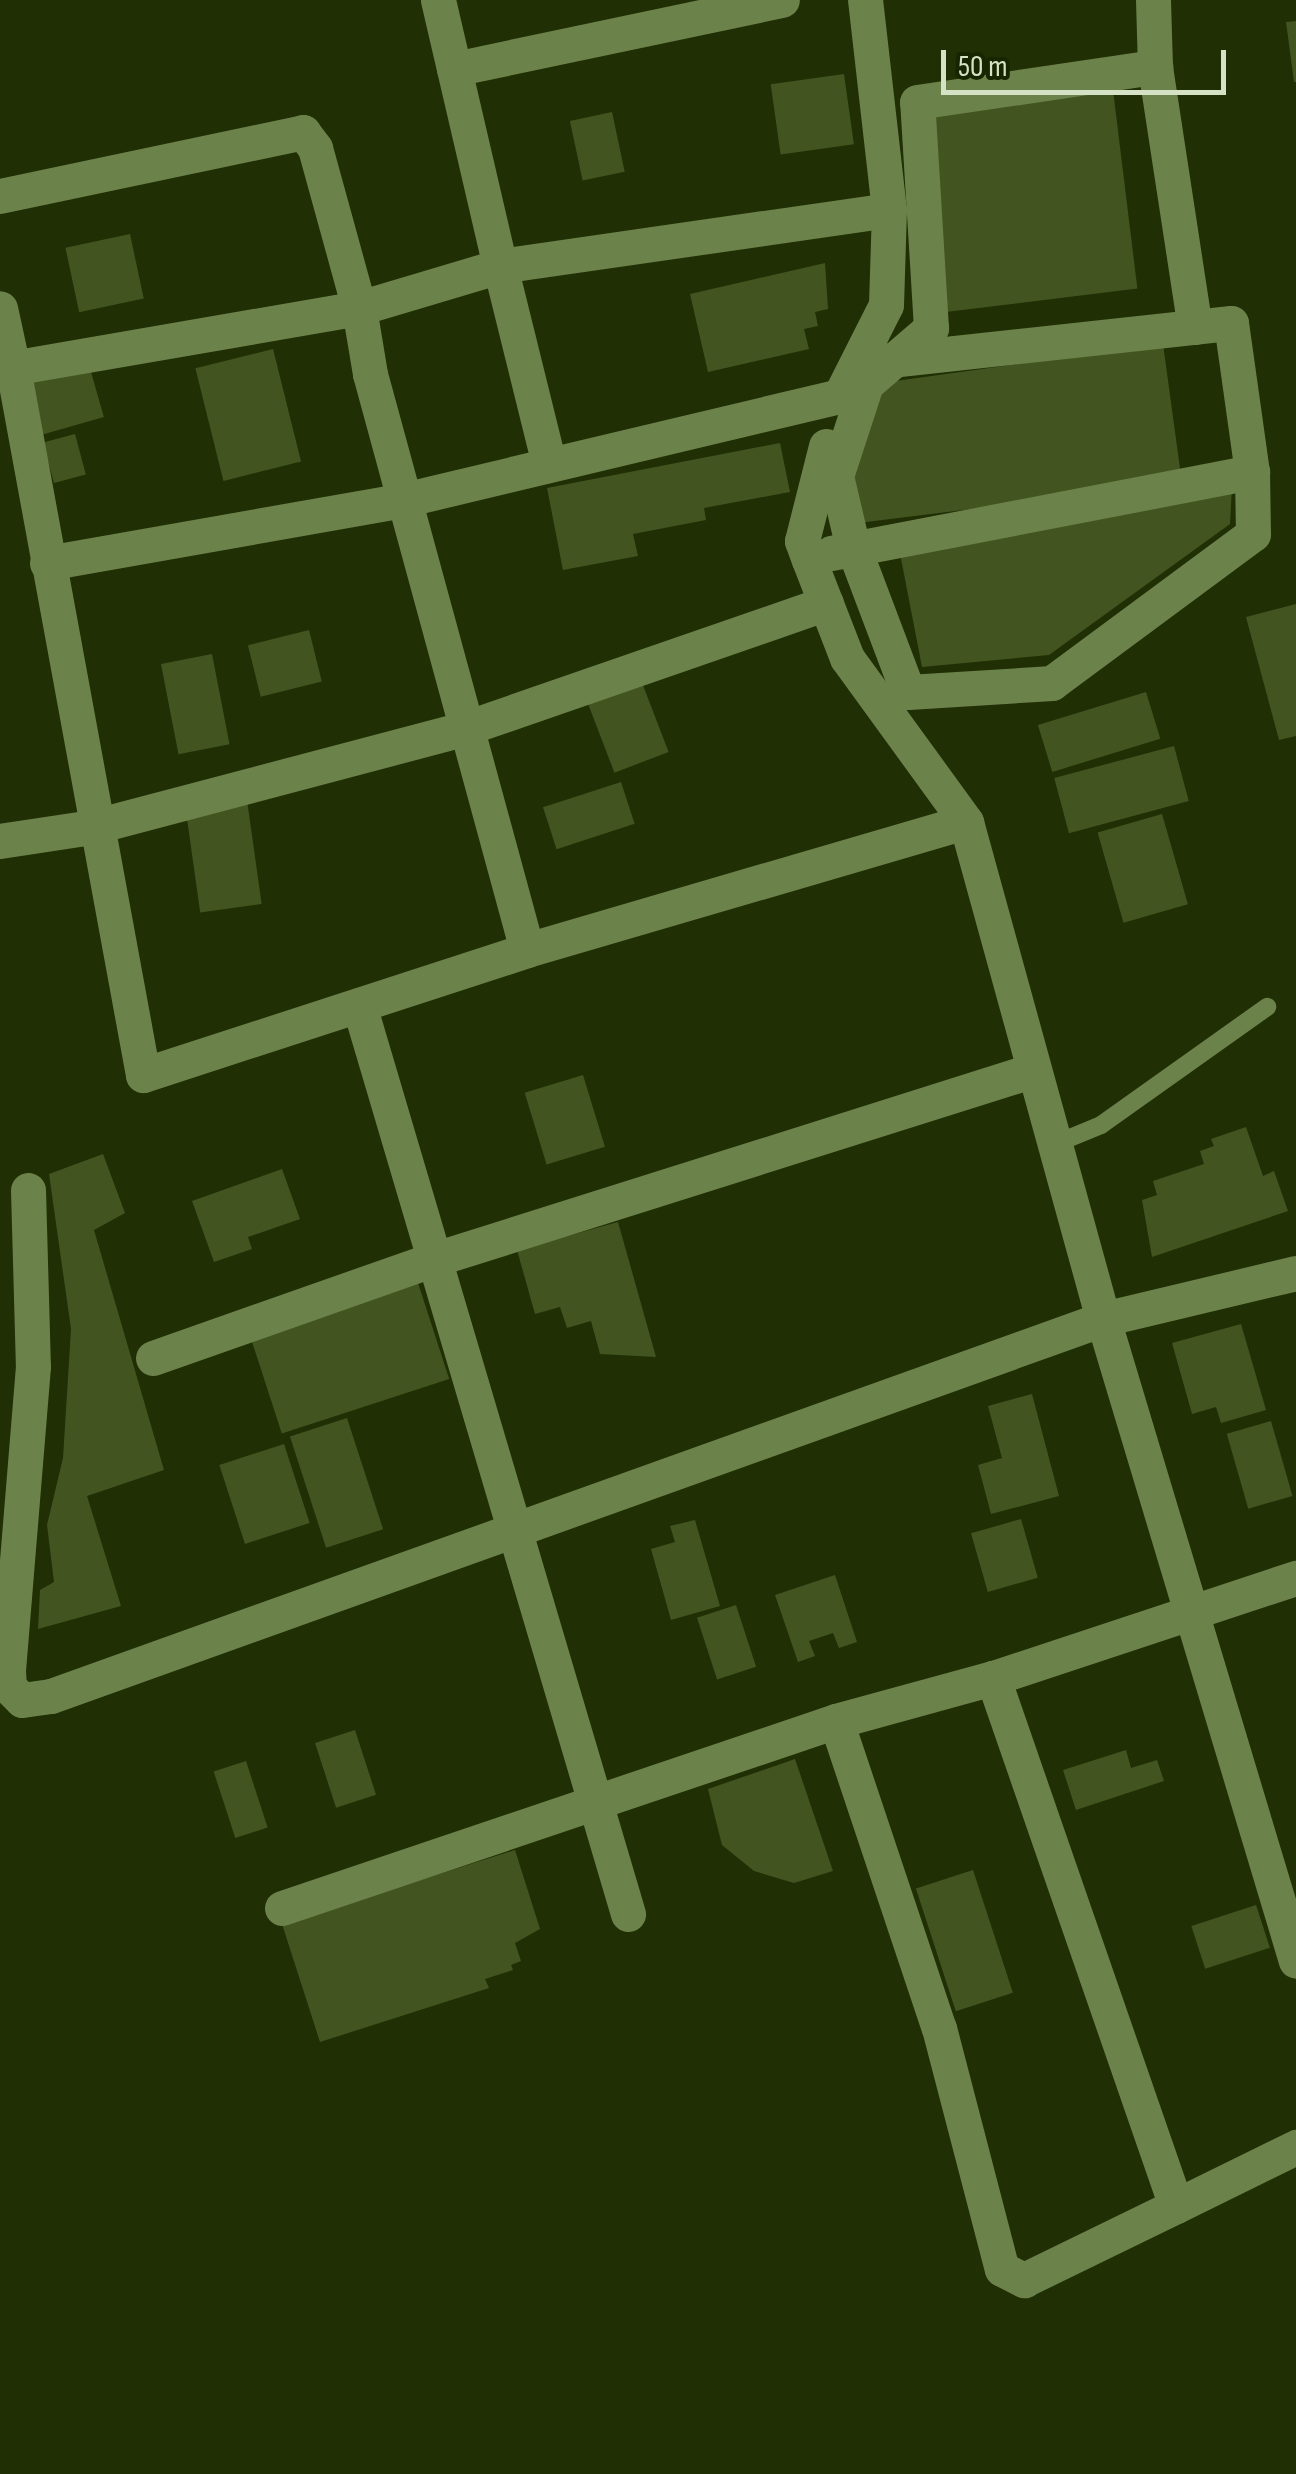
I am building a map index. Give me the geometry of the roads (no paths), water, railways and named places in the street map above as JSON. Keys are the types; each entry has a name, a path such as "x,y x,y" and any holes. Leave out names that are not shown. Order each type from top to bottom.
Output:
{"street":[{"path":"438,0 549,464"},
{"path":"454,69 782,0"},
{"path":"863,362 1231,324 1252,472 1253,534 1052,683 900,705 847,658 802,542 839,396 863,362 886,305 889,210 865,0"},
{"path":"1153,0 1155,67 1194,328"},
{"path":"1155,67 916,102 931,328 866,384 836,476 900,705 966,822 1103,1319 1296,1961"},
{"path":"0,196 303,132 315,148 359,308 403,500 528,950"},
{"path":"13,368 359,308 500,266 889,210"},
{"path":"0,308 92,827 143,1075 528,950 966,822"},
{"path":"47,563 403,500 839,396"},
{"path":"808,560 852,544 1252,472"},
{"path":"0,841 92,827 466,728 826,603"},
{"path":"360,1005 511,1532 598,1803 628,1914"},
{"path":"153,1358 432,1260 1034,1070"},
{"path":"28,1190 33,1366 8,1670 9,1687 22,1700 51,1696 1103,1319 1296,1274"},
{"path":"282,1908 836,1721 993,1678 1296,1578"},
{"path":"993,1678 1176,2206"},
{"path":"836,1721 939,2028 1002,2269 1014,2280 1037,2276 1296,2146"}],"lane":[{"path":"1054,1144 1116,1116 1267,1007"}]}
